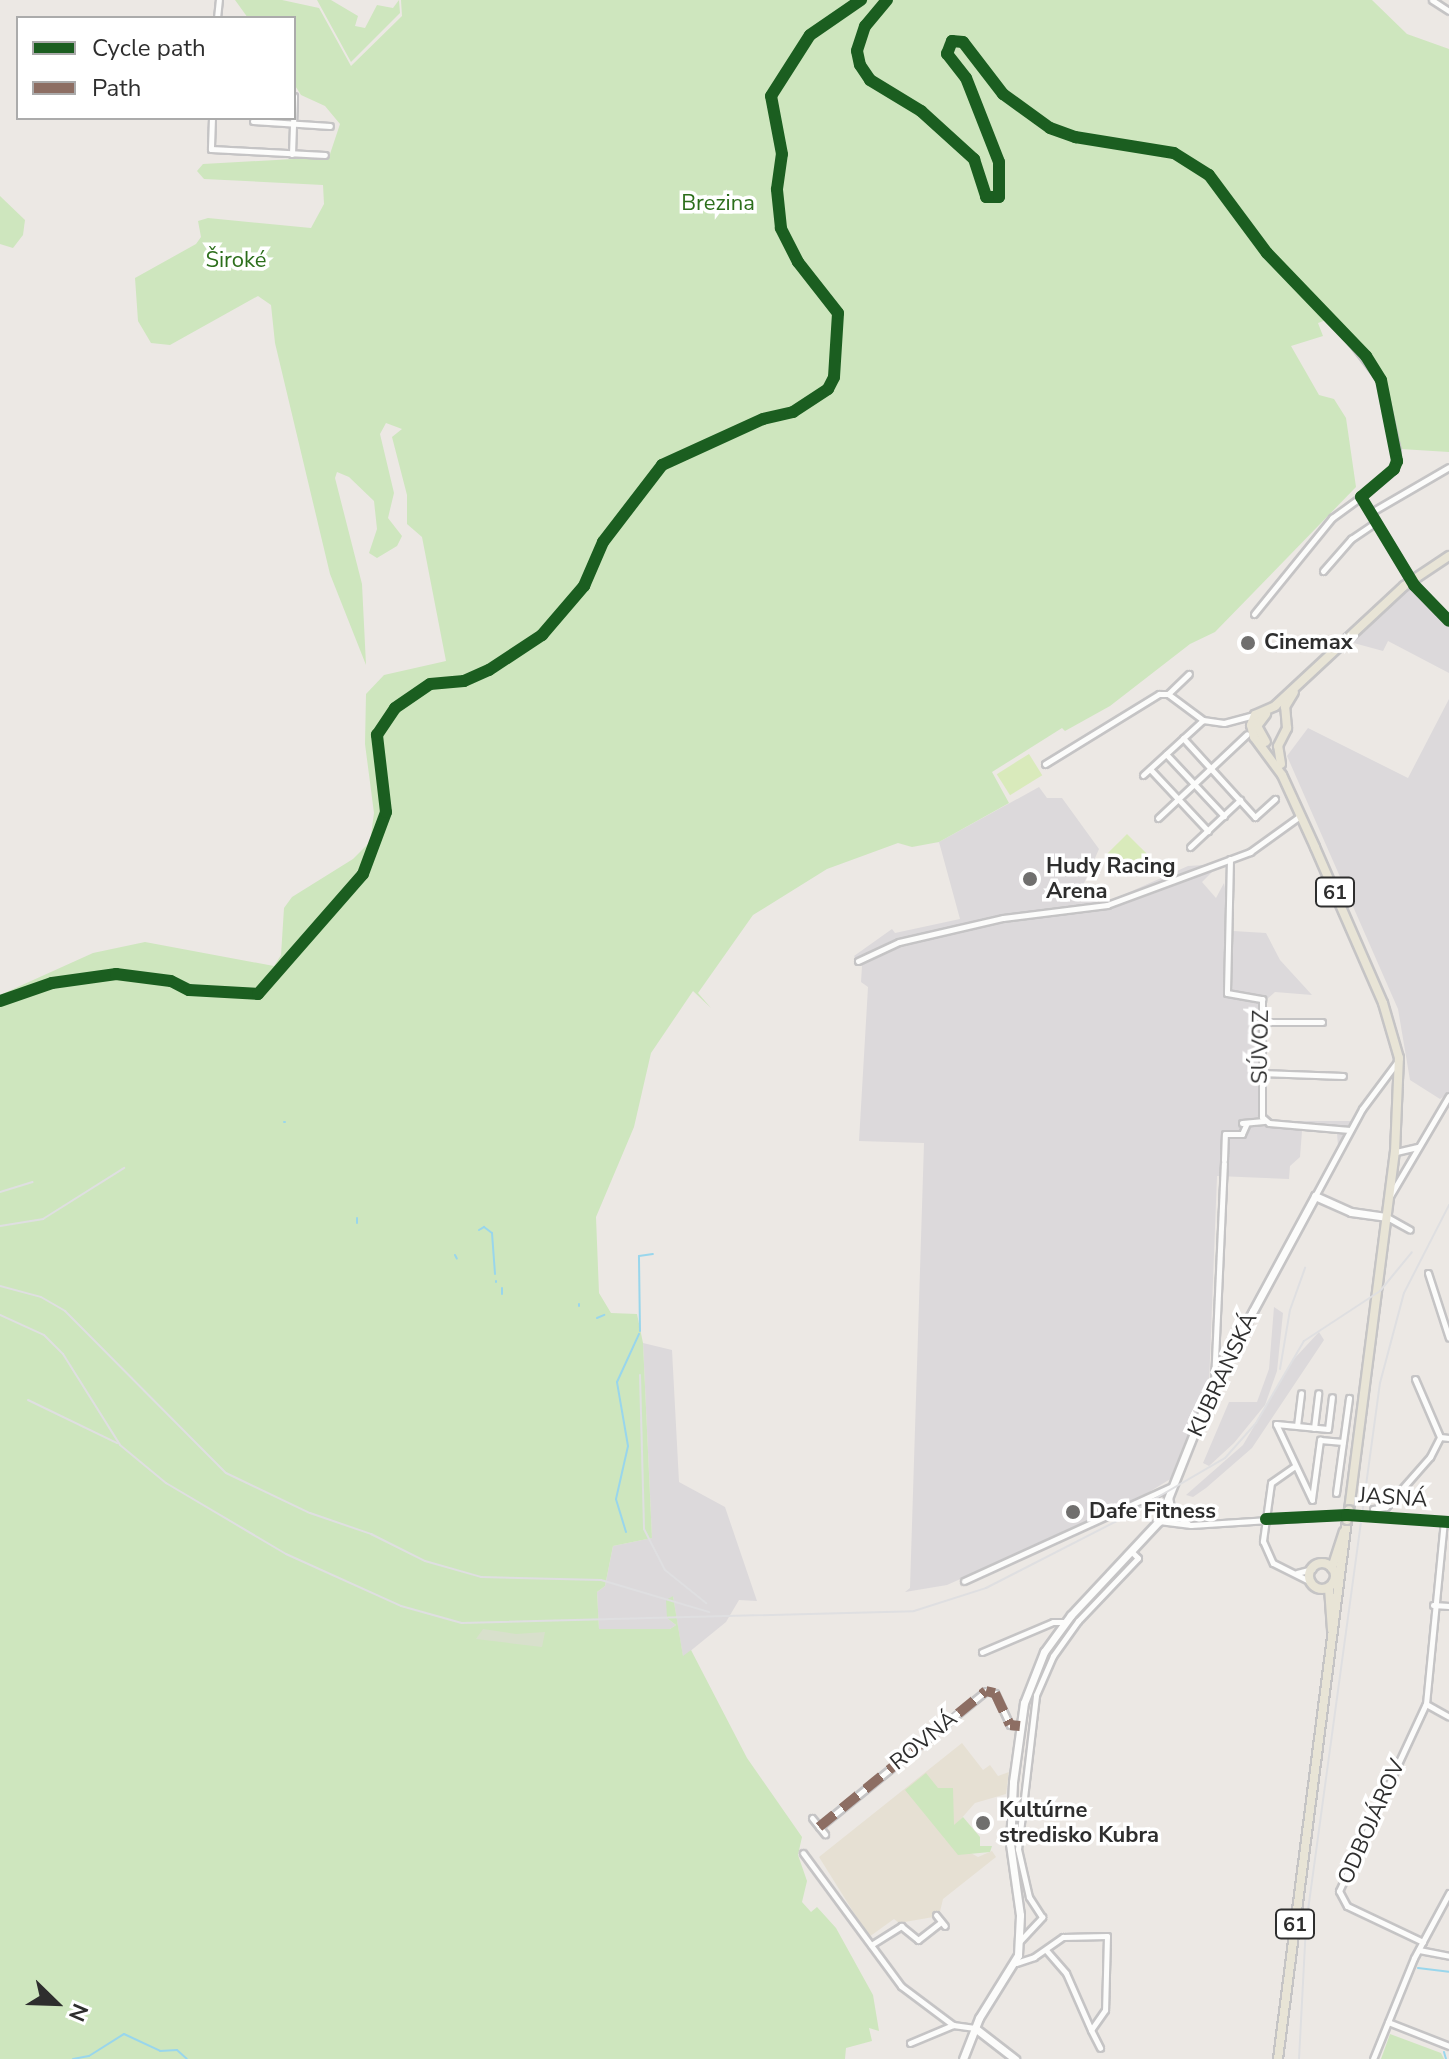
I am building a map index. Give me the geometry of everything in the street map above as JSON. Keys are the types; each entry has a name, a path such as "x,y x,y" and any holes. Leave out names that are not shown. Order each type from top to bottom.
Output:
{"main road":[{"name":"61","path":"1250,728 1260,718 1276,712 1298,685 1411,580 1449,556"},
{"path":"1278,764 1281,748 1291,732 1291,693"},
{"name":"61","path":"1255,715 1276,712"},
{"name":"61","path":"1276,712 1287,728 1281,739 1278,764"},
{"path":"1250,728 1255,715"},
{"name":"61","path":"1250,728 1264,739 1278,764 1383,1003 1399,1058 1395,1152 1278,2059"},
{"name":"61","path":"1250,728 1278,764"},
{"path":"1264,739 1281,739 1291,732"},
{"name":"61","path":"1332,1643 1324,1588 1335,1578 1328,1566 1347,1524"},
{"path":"1324,1588 1311,1582 1312,1569 1328,1566"}],"street":[{"path":"1432,0 1449,11"},
{"path":"212,120 211,149 325,155"},
{"path":"292,154 294,120"},
{"path":"253,121 330,126"},
{"path":"1254,614 1332,518 1394,469 1397,451 1381,380 1346,335"},
{"path":"1370,513 1449,467"},
{"path":"1361,497 1411,580 1449,621"},
{"path":"1323,571 1351,539 1375,523"},
{"path":"1045,764 1168,694 1189,674"},
{"path":"1168,694 1203,720 1234,721 1255,715"},
{"path":"1143,775 1203,720"},
{"path":"1158,818 1250,728 1234,721"},
{"path":"1183,738 1255,817 1275,799"},
{"path":"1166,754 1224,816"},
{"path":"1150,769 1208,831"},
{"path":"1190,847 1240,800"},
{"path":"858,961 899,942 1003,918 1084,904 1107,905 1262,846 1301,815"},
{"name":"SÚVOZ","path":"1230,859 1227,993 1259,995 1264,1121"},
{"path":"1262,1022 1322,1022"},
{"name":"KUBRANSKÁ","path":"963,2059 975,2028 1016,1963 1020,1941 1013,1782 1027,1692 1044,1652 1071,1619 1106,1585 1161,1517 1214,1383 1350,1130 1399,1058"},
{"path":"1261,1073 1343,1076"},
{"path":"1389,1196 1449,1096"},
{"path":"1214,1383 1225,1134 1242,1134 1245,1123 1264,1121 1350,1130"},
{"path":"1395,1152 1418,1147"},
{"path":"1315,1196 1351,1212 1386,1217 1410,1230"},
{"path":"1428,1273 1449,1338"},
{"path":"1373,1509 1386,1507 1430,1457 1440,1437 1415,1379"},
{"path":"1297,1426 1301,1393"},
{"path":"1314,1428 1318,1393"},
{"path":"1332,1397 1328,1429 1274,1423 1312,1500 1320,1440 1343,1442"},
{"path":"1336,1493 1349,1398"},
{"path":"1440,1437 1449,1438"},
{"path":"1295,1466 1273,1479 1266,1519 1268,1557 1279,1568 1311,1582"},
{"path":"1301,1478 1315,1482"},
{"path":"964,1581 1173,1486"},
{"path":"1169,1496 1177,1518"},
{"path":"1140,1501 1161,1517 1177,1518 1191,1525"},
{"name":"JASNÁ","path":"1161,1517 1191,1525 1334,1515 1446,1521"},
{"path":"1446,1521 1433,1605 1426,1704 1449,1717"},
{"path":"1296,1573 1312,1569"},
{"path":"1433,1605 1449,1606"},
{"path":"982,1652 1053,1622 1071,1619"},
{"name":"KUBRANSKÁ","path":"1014,1829 1024,1783 1036,1695 1071,1619"},
{"path":"1044,1652 1053,1656"},
{"name":"ROVNÁ","path":"819,1827 986,1691 995,1693 1010,1725 1020,1726"},
{"path":"1027,1692 1036,1695"},
{"name":"ODBOJÁROV","path":"1423,1942 1347,1906 1339,1891 1426,1704"},
{"path":"1019,1738 1029,1740"},
{"path":"1013,1782 1024,1783"},
{"path":"812,1818 825,1834"},
{"path":"803,1853 901,1986 953,2025 975,2028 1015,2059"},
{"name":"KUBRANSKÁ","path":"1018,1871 1041,1920 1020,1941"},
{"path":"1373,2059 1410,1968 1449,1893"},
{"path":"1018,1900 1029,1897"},
{"path":"871,1945 901,1926 918,1940 943,1924 936,1915"},
{"path":"1016,1963 1046,1950 1063,1937 1107,1936 1105,2010 1091,2030"},
{"path":"1046,1950 1066,1973 1100,2048"},
{"path":"1419,1950 1449,1956"},
{"path":"1388,2022 1449,2046"},
{"path":"910,2043 953,2025"}],"shaded area":[{"path":"1411,588 1449,627 1449,673 1388,641 1383,651 1350,642"},
{"path":"1449,699 1449,1093 1440,1099 1410,1080 1398,1009 1287,756 1308,728 1408,778"},
{"path":"1039,787 1047,798 1062,798 1099,849 1081,890 1083,899 1105,903 1188,866 1204,865 1213,871 1202,882 1216,898 1224,883 1233,931 1266,933 1280,960 1312,995 1275,992 1266,1000 1264,1112 1275,1121 1351,1121 1338,1146 1337,1133 1302,1131 1300,1157 1290,1166 1289,1179 1217,1176 1209,1385 1172,1478 1131,1503 947,1585 905,1592 910,1588 924,1143 859,1141 868,987 861,982 862,966 854,956 892,929 895,933 960,919 939,842"},
{"path":"1274,1307 1283,1313 1277,1371 1265,1405 1234,1443 1209,1466 1203,1463 1229,1402 1257,1402 1269,1369"},
{"path":"1319,1332 1324,1340 1252,1448 1206,1488 1193,1497 1186,1495 1243,1445 1293,1360"},
{"path":"643,1343 672,1350 679,1482 725,1507 757,1601 739,1600 726,1622 683,1657 673,1596 667,1618 676,1625 670,1629 599,1630 597,1592 605,1586 613,1546 652,1538"},
{"path":"962,1743 983,1770 990,1765 998,1776 1009,1772 1006,1794 975,1803 944,1838 978,1857 992,1851 996,1857 943,1899 939,1916 899,1923 894,1919 869,1937 819,1857"}],"green space":[{"path":"235,0 282,0 319,8 351,66 402,16 401,0 1372,0 1407,34 1449,49 1449,452 1401,449 1386,379 1334,317 1318,323 1323,336 1291,346 1319,395 1334,399 1346,418 1356,487 1215,632 1190,644 1110,706 1065,731 1062,728 992,772 1009,803 939,842 912,847 898,843 827,869 753,915 698,993 711,1008 693,991 651,1053 634,1127 596,1217 599,1293 611,1313 637,1314 643,1343 652,1538 613,1546 605,1586 597,1592 599,1629 670,1629 676,1625 667,1618 666,1600 673,1596 683,1656 691,1650 747,1758 802,1837 798,1855 807,1881 802,1902 811,1912 817,1907 836,1928 873,1995 879,2031 869,2028 872,2041 846,2048 845,2059 0,2059 0,995 93,953 145,942 274,966 281,955 284,908 292,897 353,859 370,842 374,813 365,744 366,694 384,675 446,661 422,537 407,524 407,495 392,437 402,429 386,423 380,434 394,493 388,518 402,536 397,546 377,558 369,553 377,529 374,501 349,477 337,472 335,478 362,584 366,665 330,574 275,343 271,305 258,296 170,345 151,343 138,321 135,278 196,244 201,237 198,221 208,218 311,228 324,204 323,185 204,179 197,171 203,164 329,157 340,124 325,106 301,95 296,87 296,16 247,16"},
{"path":"317,0 331,0 358,16 355,26 365,28 377,5 393,8 399,0 400,13 351,62"},
{"path":"0,196 25,220 23,235 13,248 0,244"},
{"path":"1029,754 1042,775 1010,795 997,774"},
{"path":"1127,834 1147,854 1127,874 1107,854"},
{"path":"483,1629 516,1634 545,1632 542,1647 476,1639"},
{"path":"926,1773 938,1788 953,1788 954,1825 963,1817 980,1837 980,1846 992,1846 990,1852 958,1855 905,1790"},
{"path":"1390,2034 1441,2053 1444,2059 1381,2059"}],"waterway":[{"path":"357,1218 357,1223"},
{"path":"479,1230 484,1227 492,1233 495,1274"},
{"path":"640,1331 639,1256 653,1254"},
{"path":"455,1255 457,1259"},
{"path":"502,1288 502,1294"},
{"path":"597,1318 604,1315"},
{"path":"626,1532 616,1499 628,1446 617,1382 639,1334"},
{"path":"1418,1968 1449,1972"},
{"path":"73,2059 89,2056 124,2034 160,2051 177,2050 187,2059"},
{"path":"1444,2052 1446,2059"}],"railway":[{"path":"0,1226 43,1219 124,1168"},
{"path":"0,1192 33,1182"},
{"path":"1299,2059 1306,1925 1380,1383 1404,1293 1449,1205"},
{"path":"1115,1522 1225,1458 1256,1423 1304,1341 1380,1291 1412,1252"},
{"path":"1280,1369 1290,1310 1305,1268"},
{"path":"0,1286 41,1297 65,1311 226,1473 310,1513 371,1534 425,1561 481,1577 601,1580 709,1612"},
{"path":"0,1315 44,1335 63,1354 120,1445 166,1483 286,1554 401,1606 462,1623 914,1611 986,1588 1125,1517"},
{"path":"640,1375 644,1529 665,1570 706,1603"},
{"path":"28,1400 117,1443"}],"marked path":[{"path":"819,1827 986,1691 995,1693 1010,1725 1020,1726"}],"cycle path":[{"path":"0,1001 52,983 116,974 171,981 189,990 258,994 363,874 386,812 377,735 395,708 430,684 464,681 489,670 542,635 584,586 603,542 662,465 763,419 793,412 828,389 834,377 838,313 798,262 781,228 777,189 782,154 771,96 810,35 861,0"},
{"path":"887,0 865,26 857,51 860,65 870,80 921,111 974,159 986,197 999,197 999,162 966,78 947,54 952,41 963,42 1003,94 1050,128 1075,137 1174,153 1209,175 1267,253 1366,356 1381,380 1397,461 1394,469 1361,497 1414,585 1449,621"},
{"path":"1266,1519 1347,1515 1449,1522"}],"place":[{"name":"Cinemax","path":"1248,643"},
{"name":"Hudy Racing Arena","path":"1030,879"},
{"name":"Dafe Fitness","path":"1073,1512"},
{"name":"Kultúrne stredisko Kubra","path":"983,1823"}],"park label":[{"name":"Brezina","path":"718,204"},
{"name":"Široké","path":"236,261"}]}
